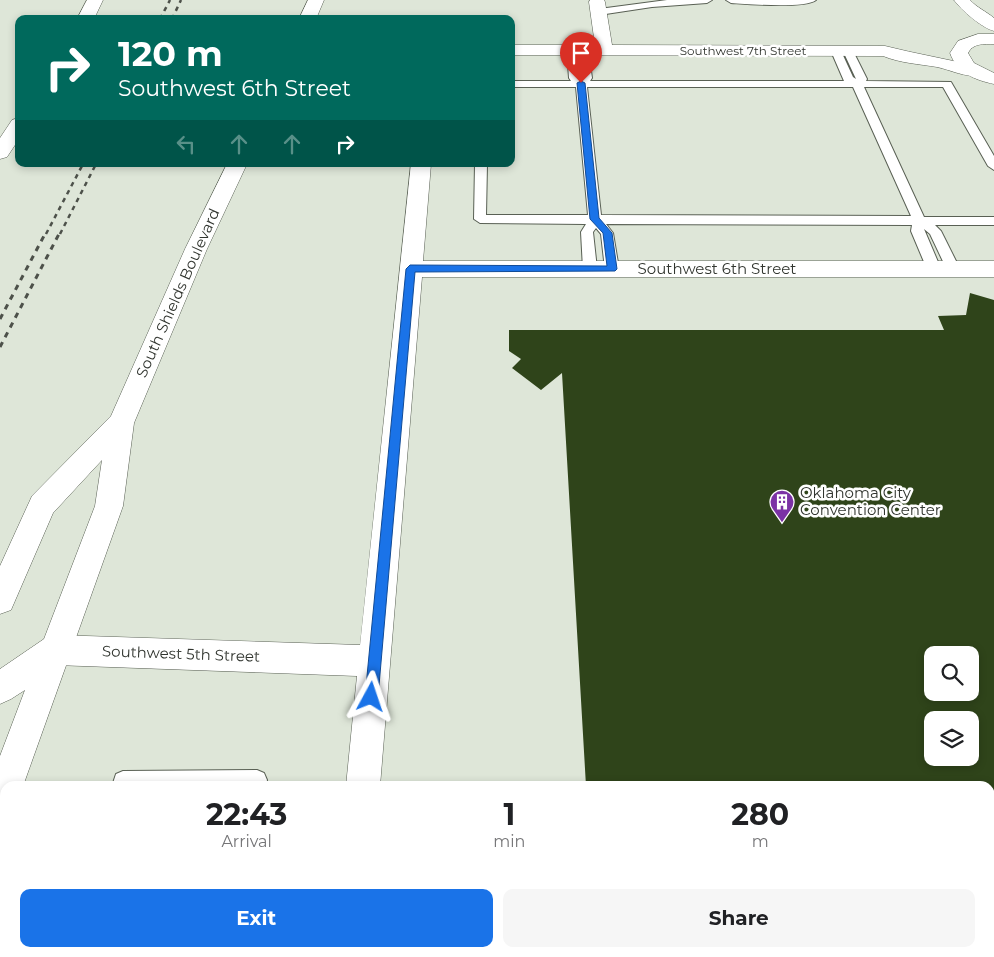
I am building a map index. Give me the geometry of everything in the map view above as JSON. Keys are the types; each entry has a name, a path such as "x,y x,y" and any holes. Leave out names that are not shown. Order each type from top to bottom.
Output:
{"street":[{"path":"87,15 95,0"},
{"path":"309,15 316,0"},
{"path":"986,78 960,57 960,50 965,44 968,22 964,13 965,4 994,26"},
{"path":"598,7 604,50"},
{"path":"885,51 894,47 965,44 978,39 994,39"},
{"name":"Southwest 7th Street","path":"515,50 885,51 898,56 939,62 986,78"},
{"path":"0,153 15,130"},
{"name":"South Shields Boulevard","path":"8,781 109,506 121,423 196,249 236,167"},
{"path":"363,781 421,167"},
{"name":"Southwest 6th Street","path":"410,269 994,269"},
{"name":"South Shields Boulevard","path":"0,600 42,505 121,423"},
{"path":"0,688 55,650"},
{"name":"Southwest 5th Street","path":"55,650 374,661"}],"lane":[{"path":"598,7 707,0"},
{"path":"732,0 811,0"},
{"path":"577,50 574,78 581,83 594,219 587,232 601,269"},
{"path":"842,51 848,79 857,84 919,220 935,231 944,269"},
{"path":"515,84 947,84 994,166"},
{"path":"481,167 480,219 994,220"},
{"path":"594,219 607,233 601,269"},
{"path":"919,220 917,231 944,269"},
{"path":"123,781 257,781"}],"building":[{"name":"Oklahoma City Convention Center","path":"970,293 994,300 994,781 586,781 562,373 541,390 512,368 521,359 509,351 509,330 944,330 938,316 966,315"}],"railway":[{"path":"162,15 170,0"},
{"path":"174,15 181,0"},
{"path":"46,234 81,167"},
{"path":"60,234 94,167"},
{"path":"0,319 46,232"},
{"path":"0,347 60,232"}],"place":[{"name":"Oklahoma City Convention Center","path":"782,523"}],"route":[{"path":"371,697 410,269 612,269 607,233 594,219 581,83"}]}
